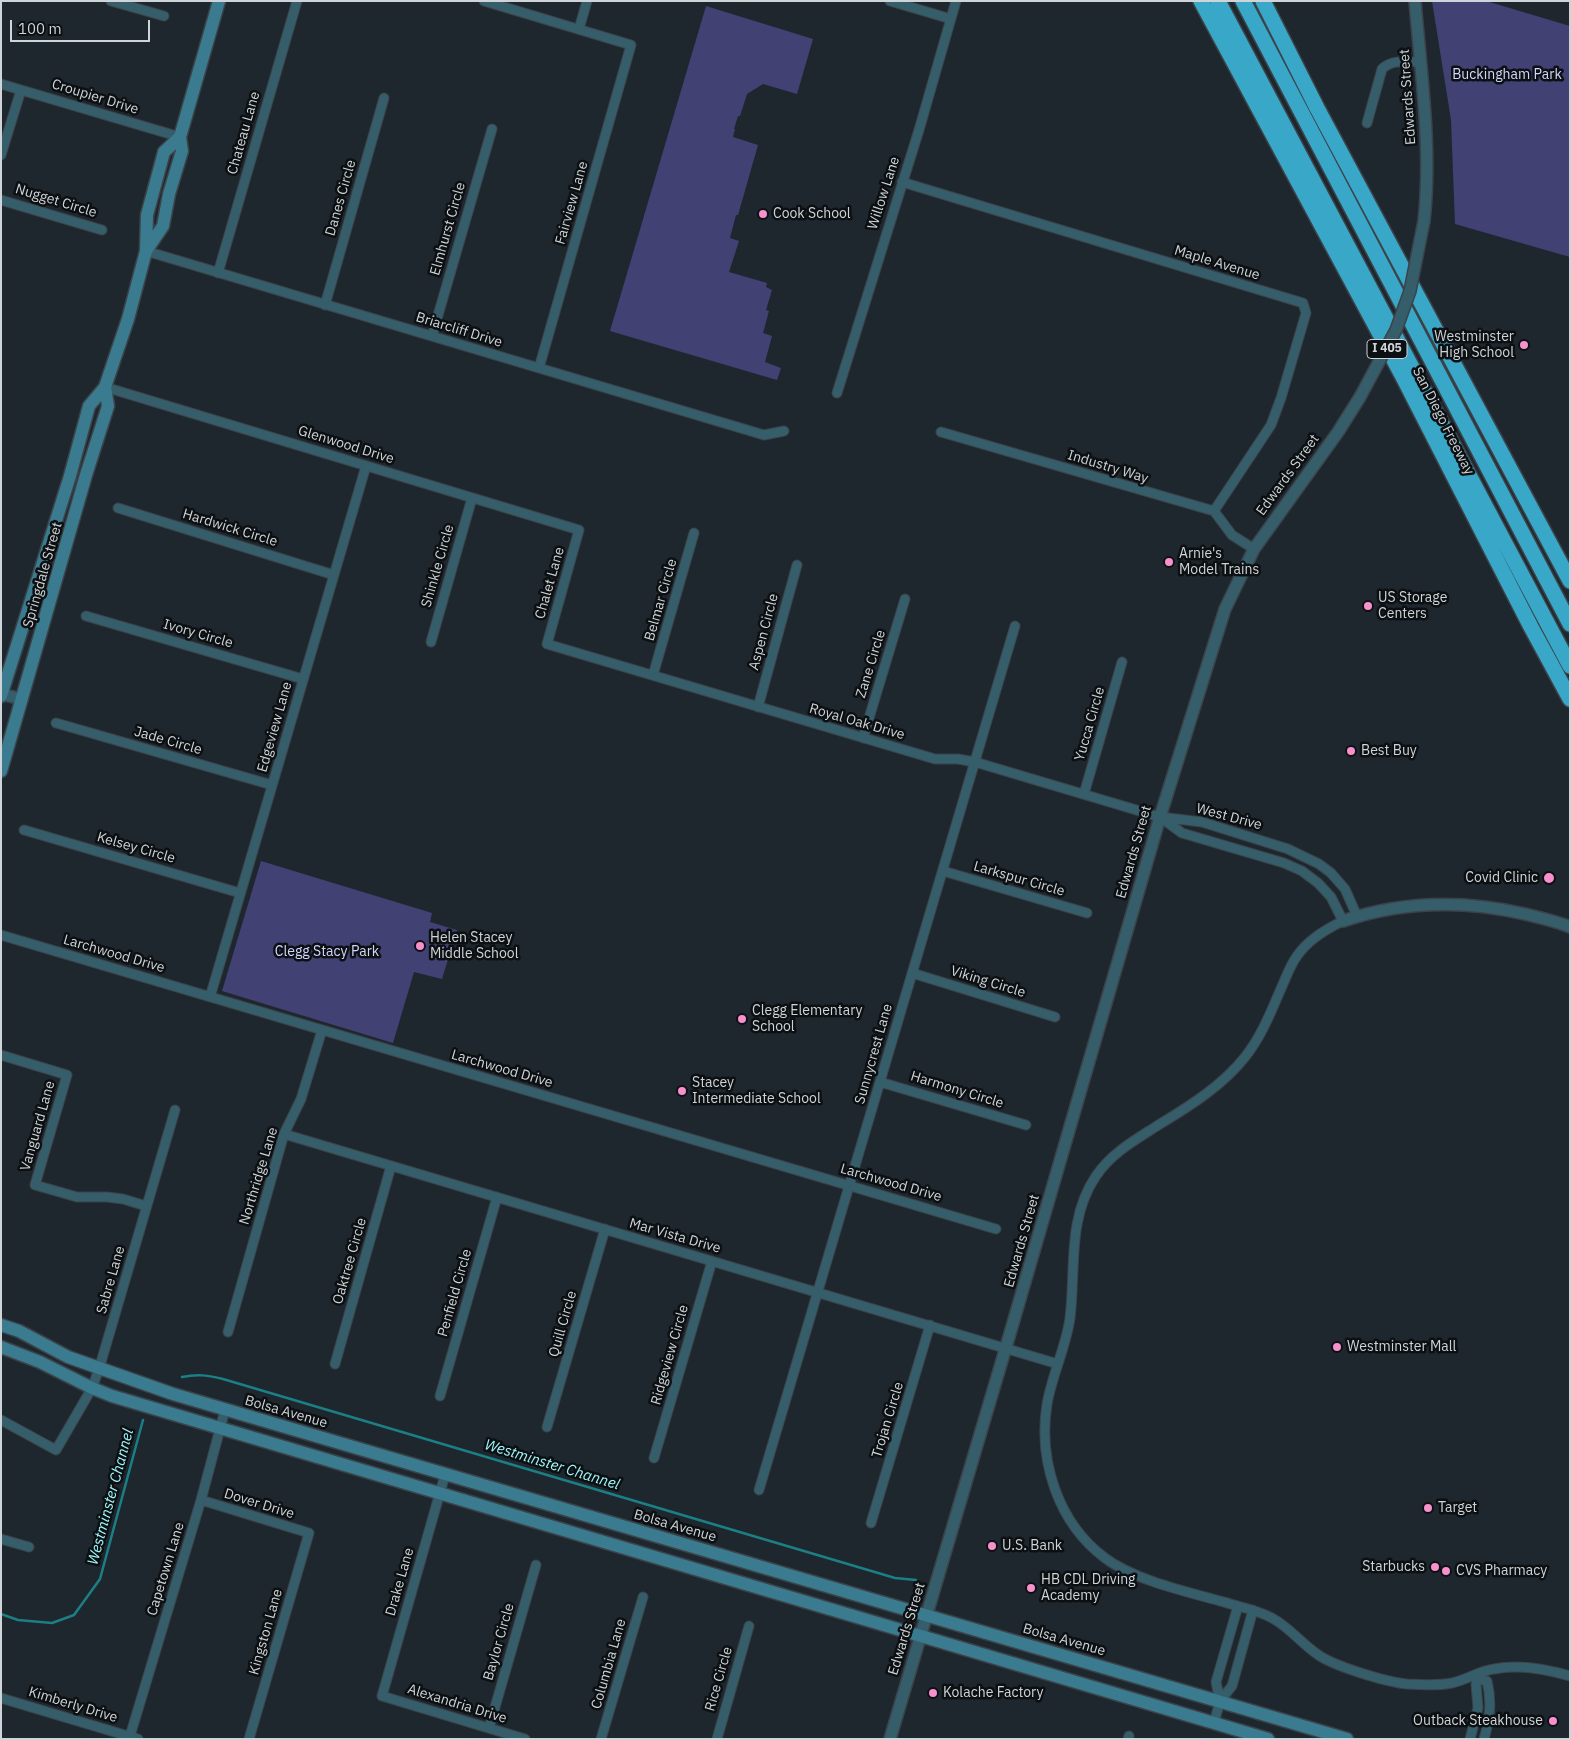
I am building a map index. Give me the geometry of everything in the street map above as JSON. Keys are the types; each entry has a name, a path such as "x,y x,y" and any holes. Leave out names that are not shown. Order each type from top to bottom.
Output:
{"highway":[{"name":"San Diego Freeway","path":"1201,1 1403,377 1570,699"},
{"path":"1218,1 1570,666"},
{"path":"1243,1 1570,624"},
{"path":"1263,1 1327,126 1570,581"}],"main road":[{"name":"Springdale Street","path":"146,251 162,226 182,151 180,137 219,1"},
{"name":"Springdale Street","path":"1,695 70,476 89,406 105,387 128,319 146,251 147,215 164,152 180,137"},
{"name":"Springdale Street","path":"1,771 108,406 105,387"},
{"path":"83,428 89,442 96,444"},
{"name":"Bolsa Avenue","path":"1,1325 19,1331 68,1357 99,1370 225,1410 1347,1739"},
{"path":"1,1347 40,1362 112,1396 1268,1739"}],"street":[{"path":"111,1 164,16"},
{"name":"Chateau Lane","path":"218,273 296,1"},
{"path":"484,1 579,29 587,1"},
{"path":"890,1 951,19"},
{"name":"Willow Lane","path":"837,393 956,1"},
{"name":"Edwards Street","path":"890,1739 1160,817 1225,609 1254,549 1338,432 1360,397 1396,330 1410,291 1424,221 1427,193 1427,153 1415,1"},
{"name":"Fairview Lane","path":"539,368 631,45 579,29"},
{"path":"1367,123 1382,69 1387,64 1393,62 1420,62"},
{"name":"Croupier Drive","path":"1,84 180,137"},
{"path":"1,155 21,90"},
{"name":"Danes Circle","path":"325,305 384,98"},
{"name":"Elmhurst Circle","path":"432,336 492,129"},
{"name":"Maple Avenue","path":"902,182 1303,303 1306,313 1282,398 1271,425 1214,511"},
{"name":"Nugget Circle","path":"1,200 102,230"},
{"name":"Briarcliff Drive","path":"146,251 764,436 784,431"},
{"name":"Glenwood Drive","path":"105,387 579,530"},
{"name":"Industry Way","path":"941,432 1214,511"},
{"name":"Edgeview Lane","path":"210,997 366,466"},
{"name":"Shinkle Circle","path":"431,642 472,498"},
{"name":"Hardwick Circle","path":"118,508 334,575"},
{"path":"1214,511 1232,535 1254,549"},
{"name":"Chalet Lane","path":"547,644 579,530"},
{"name":"Belmar Circle","path":"653,676 694,533"},
{"name":"Aspen Circle","path":"758,707 797,565"},
{"name":"Zane Circle","path":"863,738 905,599"},
{"name":"Ivory Circle","path":"86,616 303,679"},
{"name":"Sunnycrest Lane","path":"760,1490 1015,626"},
{"name":"Royal Oak Drive","path":"547,644 935,759 958,759 975,762 1160,817"},
{"name":"Yucca Circle","path":"1084,794 1122,662"},
{"path":"1,695 22,699"},
{"name":"Jade Circle","path":"56,723 272,786"},
{"name":"West Drive","path":"1160,817 1202,822 1288,848 1305,856 1319,864 1345,889 1357,916"},
{"name":"West Drive","path":"1160,817 1182,833 1284,863 1302,871 1318,882 1332,897 1343,921"},
{"name":"Kelsey Circle","path":"24,830 240,893"},
{"name":"Larkspur Circle","path":"942,871 1087,914"},
{"path":"1570,927 1512,911 1474,905 1423,905 1357,916 1343,921 1315,938 1297,956 1265,1025 1251,1050 1238,1066 1202,1096 1124,1147 1095,1176 1080,1208 1077,1221 1070,1317 1048,1404 1045,1432 1046,1461 1054,1490 1074,1527 1094,1549 1123,1570 1163,1584 1253,1610 1270,1617 1319,1656 1335,1663 1403,1684 1451,1683 1478,1676 1493,1669 1514,1667 1538,1669 1570,1676"},
{"name":"Larchwood Drive","path":"1,935 996,1229"},
{"name":"Viking Circle","path":"912,973 1055,1017"},
{"name":"Northridge Lane","path":"228,1332 284,1134 301,1099 322,1030"},
{"name":"Vanguard Lane","path":"1,1055 67,1075 35,1185 77,1197 123,1199 146,1206"},
{"name":"Harmony Circle","path":"880,1082 1026,1125"},
{"name":"Sabre Lane","path":"1,1420 56,1450 92,1388 99,1370 175,1110"},
{"name":"Mar Vista Drive","path":"284,1134 1058,1364"},
{"name":"Oaktree Circle","path":"335,1364 391,1166"},
{"name":"Penfield Circle","path":"440,1396 497,1197"},
{"name":"Quill Circle","path":"547,1427 605,1229"},
{"name":"Ridgeview Circle","path":"654,1458 712,1261"},
{"name":"Trojan Circle","path":"871,1523 930,1325"},
{"name":"Capetown Lane","path":"134,1738 225,1410"},
{"name":"Drake Lane","path":"382,1696 445,1475"},
{"name":"Dover Drive","path":"201,1500 309,1533"},
{"name":"Kingston Lane","path":"249,1739 309,1533"},
{"path":"1,1539 29,1547"},
{"name":"Baylor Circle","path":"489,1728 536,1565"},
{"name":"Columbia Lane","path":"602,1739 643,1597"},
{"path":"1220,1701 1216,1682 1238,1606"},
{"path":"1214,1723 1220,1701 1232,1686 1253,1610"},
{"name":"Rice Circle","path":"717,1739 748,1626"},
{"path":"1470,1739 1478,1708 1476,1684 1478,1676"},
{"path":"1478,1676 1487,1681 1490,1695 1491,1709 1484,1739"},
{"name":"Alexandria Drive","path":"382,1696 525,1739"},
{"name":"Kimberly Drive","path":"1,1698 134,1738"}],"green space":[{"name":"Buckingham Park","path":"1432,1 1486,1 1570,26 1570,257 1455,224 1451,120"},
{"path":"706,6 813,39 797,94 763,84 747,94 740,116 738,116 733,137 758,145 730,238 739,241 729,272 767,283 766,287 772,290 766,310 769,311 763,333 772,336 765,362 781,368 777,380 610,331"},
{"name":"Clegg Stacy Park","path":"261,861 432,913 430,922 457,930 442,979 414,972 393,1043 222,991"}],"waterway":[{"name":"Westminster Channel","path":"182,1377 202,1375 223,1379 895,1578 916,1580"},
{"name":"Westminster Channel","path":"1,1614 18,1620 52,1623 74,1615 100,1579 143,1420"}],"place":[{"name":"Cook School","path":"763,214"},
{"name":"Westminster High School","path":"1524,345"},
{"name":"Arnie's Model Trains","path":"1169,562"},
{"name":"US Storage Centers","path":"1368,606"},
{"name":"Best Buy","path":"1351,751"},
{"name":"Covid Clinic","path":"1549,878"},
{"name":"Helen Stacey Middle School","path":"420,946"},
{"name":"Clegg Elementary School","path":"742,1019"},
{"name":"Stacey Intermediate School","path":"682,1091"},
{"name":"Westminster Mall","path":"1337,1347"},
{"name":"Target","path":"1428,1508"},
{"name":"U.S. Bank","path":"992,1546"},
{"name":"Starbucks","path":"1435,1567"},
{"name":"CVS Pharmacy","path":"1446,1571"},
{"name":"HB CDL Driving Academy","path":"1031,1588"},
{"name":"Kolache Factory","path":"933,1693"},
{"name":"Outback Steakhouse","path":"1553,1721"}]}
